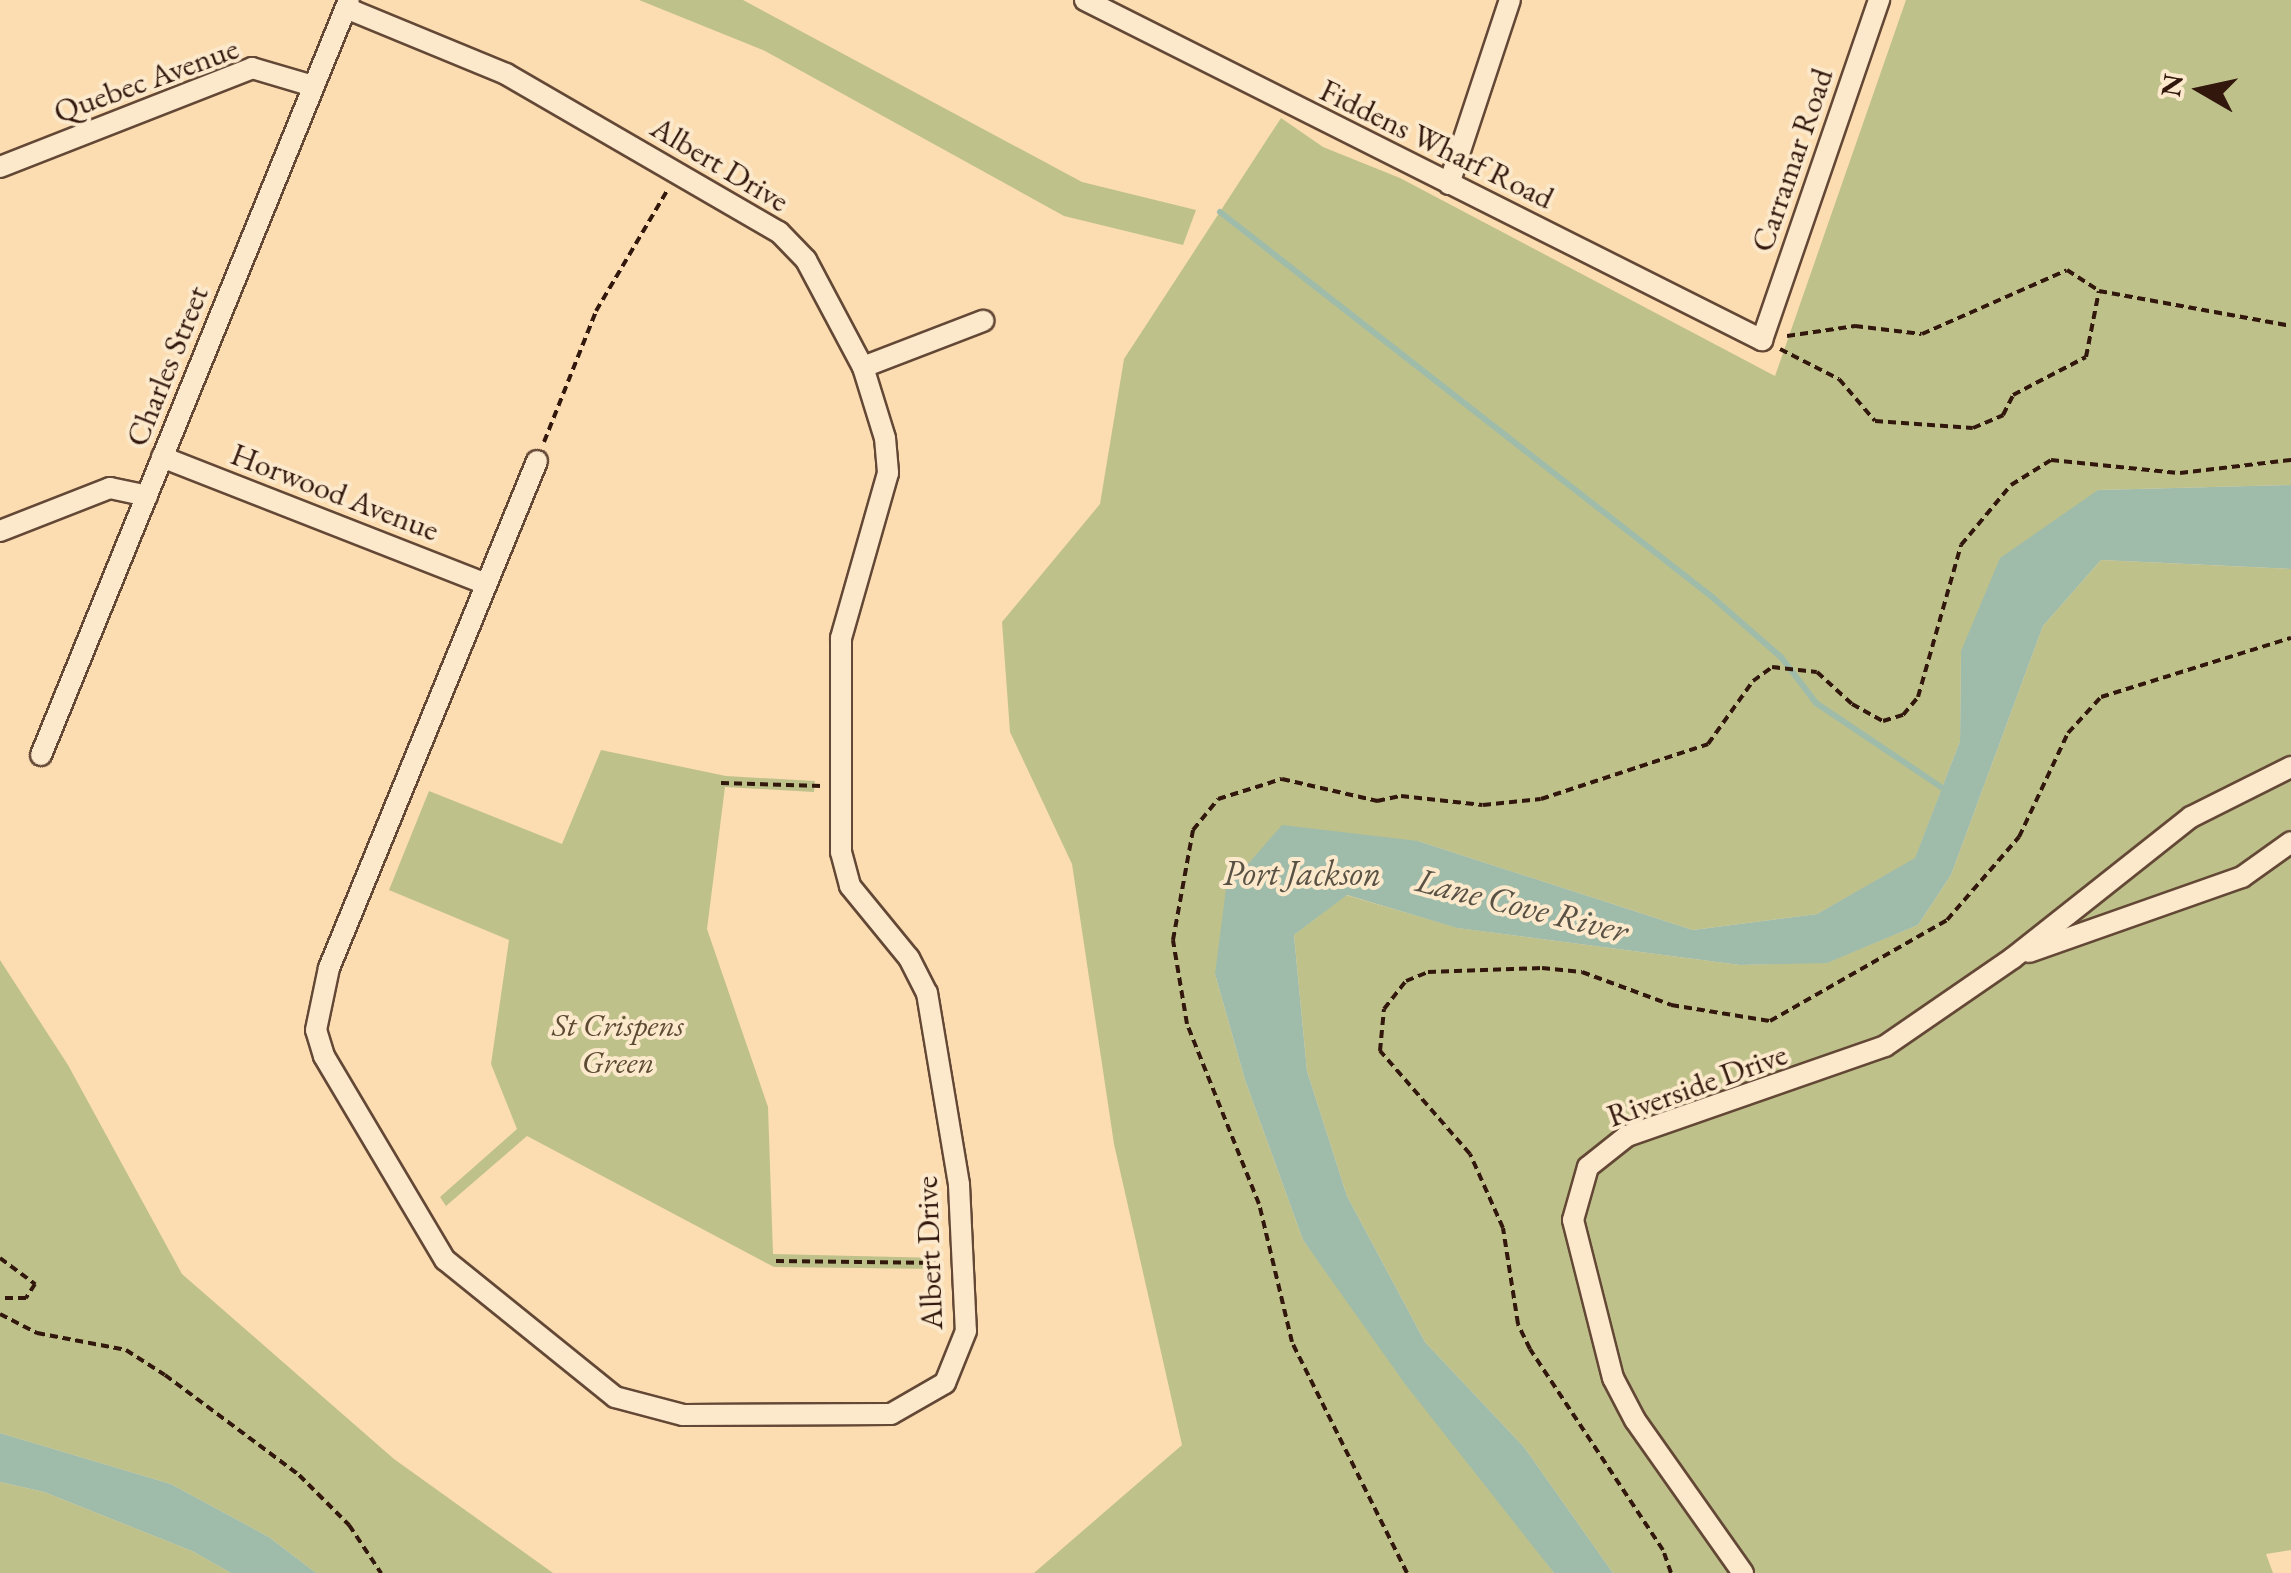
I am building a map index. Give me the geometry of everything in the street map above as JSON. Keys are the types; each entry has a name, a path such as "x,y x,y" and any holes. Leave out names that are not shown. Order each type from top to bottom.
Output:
{"street":[{"name":"Fiddens Wharf Road","path":"1085,0 1762,340"},
{"path":"1449,184 1510,0"},
{"name":"Carramar Road","path":"1762,340 1879,0"},
{"name":"Charles Street","path":"41,754 348,4"},
{"name":"Albert Drive","path":"348,4 506,74 779,232 806,260 863,367 885,438 888,474 841,638 840,852 850,886 909,958 926,993 959,1185 966,1330 959,1359 945,1383 921,1402 891,1414 683,1415 615,1397 582,1376 445,1260 324,1056 316,1030 329,968 536,461"},
{"name":"Quebec Avenue","path":"0,167 252,68 314,86"},
{"path":"863,367 983,321"},
{"name":"Horwood Avenue","path":"162,457 486,584"},
{"path":"0,531 110,488 146,496"},
{"name":"Riverside Drive","path":"1743,1573 1635,1420 1613,1378 1577,1244 1580,1184 1598,1156 1627,1136 1869,1054 2013,958 2191,818 2291,767"},
{"name":"Riverside Drive","path":"2013,958 2242,878 2291,842"}],"path":[{"path":"536,461 596,311 678,173"},
{"path":"1762,340 1854,326 1922,334 2067,270 2100,290 2291,326"},
{"path":"1762,340 1839,379 1874,420 1972,428 2002,415 2014,395 2086,357 2100,290"},
{"path":"1408,1573 1292,1342 1260,1204 1187,1024 1173,940 1192,830 1218,799 1282,779 1378,800 1400,796 1483,805 1541,799 1708,744 1753,681 1772,667 1817,672 1852,704 1883,721 1904,715 1918,697 1961,544 2011,485 2027,480 2051,460 2180,473 2291,460"},
{"path":"1671,1573 1568,1399 1530,1349 1518,1324 1503,1228 1470,1154 1392,1072 1380,1051 1384,1009 1406,981 1452,970 1582,972 1671,1005 1770,1021 1947,920 2019,837 2068,733 2101,697 2291,638"},
{"path":"720,783 842,787"},
{"path":"0,1258 35,1284 26,1298 0,1298"},
{"path":"776,1261 963,1263"},
{"path":"0,1314 38,1332 126,1350 165,1375 299,1474 349,1525 381,1573"}],"green space":[{"path":"639,0 743,0 1082,182 1196,210 1183,245 1064,216 765,51"},
{"path":"1906,0 2291,0 2291,485 2098,490 1961,651 1960,741 1915,859 1817,914 1693,930 1418,841 1215,974 1245,1080 1303,1240 1554,1573 1034,1573 1182,1445 1114,1144 1072,864 1010,732 1002,622 1100,504 1124,359 1281,118 1323,147 1400,178 1775,376"},
{"path":"2101,560 2291,569 2291,1550 2266,1554 2273,1573 1613,1573 1524,1447 1425,1342 1347,1196 1307,1071 1294,935 1346,895 1458,928 1740,965 1828,962 1918,925 1951,875 2043,626"},
{"name":"St Crispens Green","path":"601,750 726,776 815,781 814,792 725,787 707,929 768,1107 773,1254 940,1258 940,1269 774,1267 527,1136 446,1206 440,1197 517,1129 491,1064 509,940 389,890 429,791 562,844"},
{"path":"0,960 68,1065 182,1274 394,1459 553,1573 316,1573 269,1537 171,1484 0,1433"},
{"path":"0,1482 44,1492 192,1551 231,1573 0,1573"}],"water":[{"name":"Port Jackson","path":"2291,485 2291,569 2101,560 2043,626 1951,875 1918,925 1827,963 1740,965 1457,928 1347,895 1294,935 1307,1071 1347,1196 1425,1342 1524,1447 1613,1573 1554,1573 1405,1384 1303,1240 1245,1080 1215,974 1226,889 1282,825 1418,841 1693,930 1817,914 1915,858 1960,741 1961,651 2000,558 2098,490"},
{"path":"0,1433 171,1484 269,1537 316,1573 231,1573 192,1551 44,1492 0,1482"}],"waterway":[{"path":"1220,212 1711,596 1781,657 1816,703 1947,791"}],"water label":[{"name":"Lane Cove River","path":"1522,905"}]}
